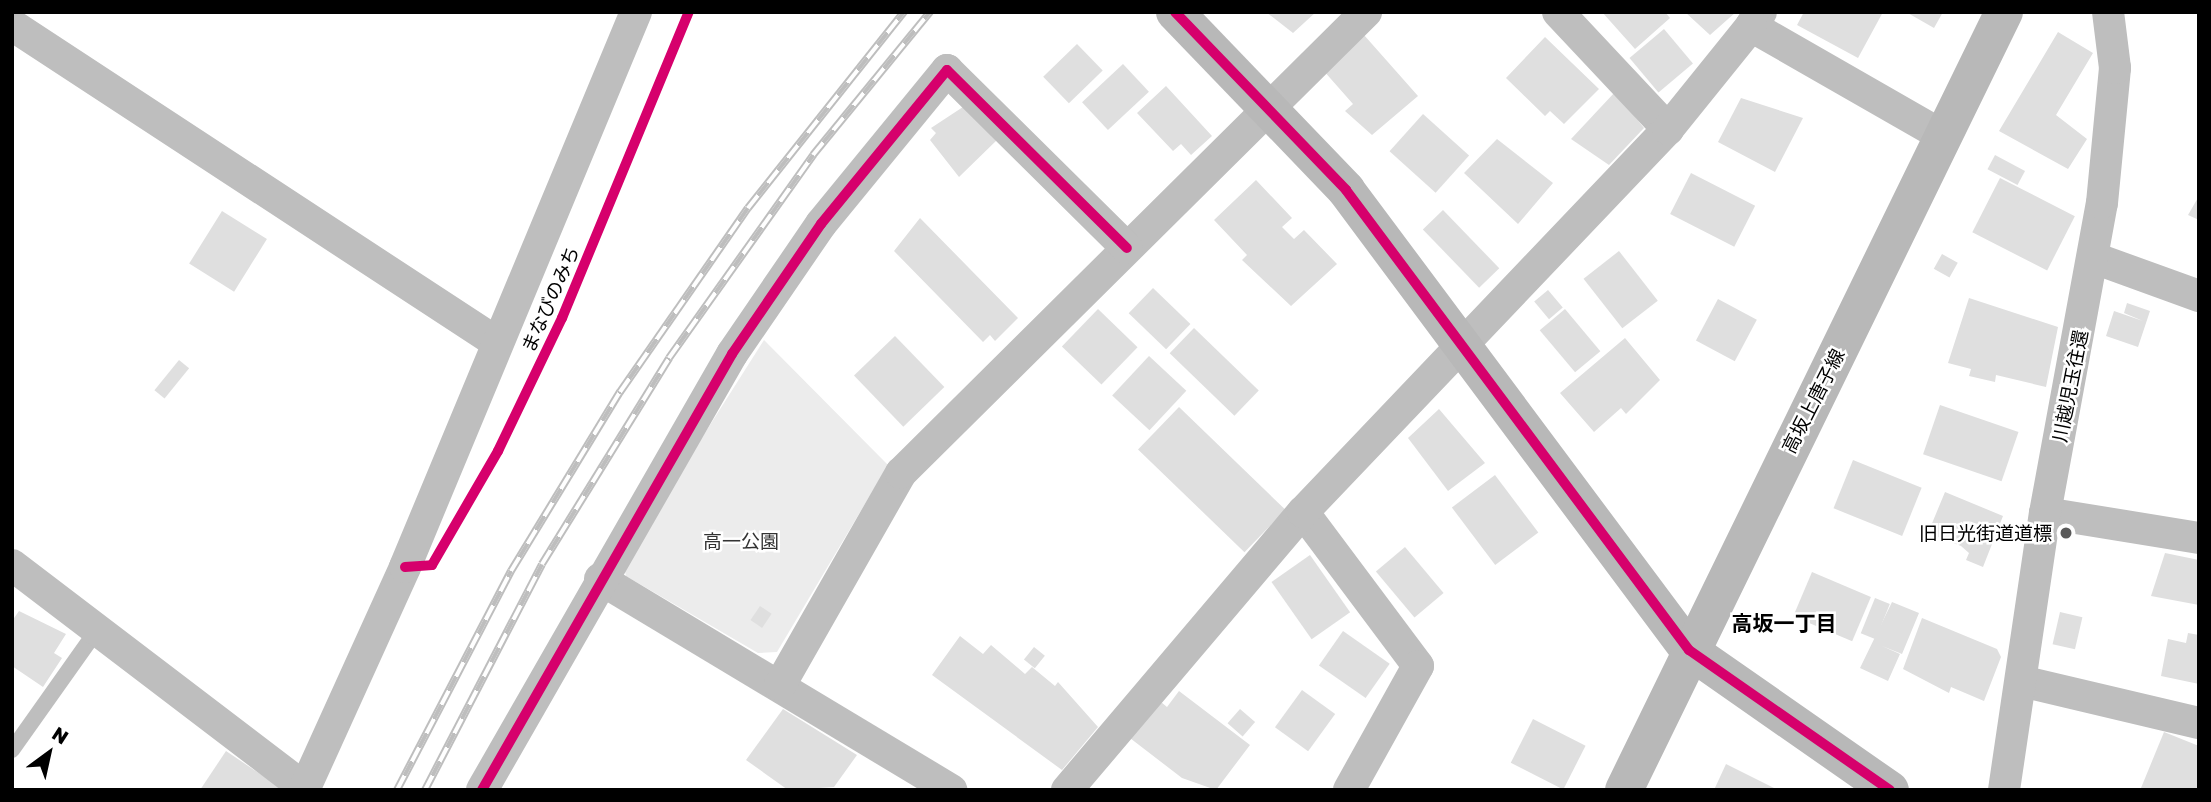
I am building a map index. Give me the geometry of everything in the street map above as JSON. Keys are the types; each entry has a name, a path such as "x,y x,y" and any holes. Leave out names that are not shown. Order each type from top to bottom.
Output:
{"street":[{"path":"12,565 304,789 636,12"},
{"path":"1175,12 1267,104 1346,190 1689,650 1890,790"},
{"path":"780,685 901,473 1267,104 1366,12"},
{"path":"1558,12 1668,129"},
{"name":"高坂上唐子線","path":"1623,790 1689,650 1945,137 2004,12"},
{"name":"川越児玉往還","path":"2004,790 2045,513 2094,258 2115,68 2108,12"},
{"path":"1067,790 1303,513 1459,342 1668,129 1756,19 1945,137"},
{"path":"12,25 496,342"},
{"path":"482,790 600,579 732,354 806,246 947,70 1127,248"},
{"path":"2094,258 2199,296"},
{"path":"1303,513 1418,666 1349,790"},
{"path":"2045,513 2199,538"},
{"path":"600,579 951,790"},
{"path":"2021,681 2199,723"}],"lane":[{"path":"12,750 97,630"}],"green space":[{"name":"高一公園","path":"764,340 888,465 777,652 758,653 626,576 623,562"}],"building":[{"path":"1266,12 1316,12 1293,33"},
{"path":"1602,12 1665,12 1670,18 1635,49"},
{"path":"1685,12 1736,12 1710,35"},
{"path":"1804,12 1883,12 1858,58 1797,25"},
{"path":"1906,12 1943,12 1934,28"},
{"path":"1664,29 1693,63 1658,92 1630,58"},
{"path":"2058,32 2093,53 2056,115 2087,139 2068,169 1999,131"},
{"path":"1364,35 1418,96 1372,135 1345,111 1353,104 1323,70"},
{"path":"1545,37 1599,89 1564,124 1550,111 1545,116 1506,78"},
{"path":"1077,44 1103,71 1069,103 1043,77"},
{"path":"1123,64 1149,92 1108,130 1082,102"},
{"path":"1166,86 1212,136 1191,155 1181,144 1173,151 1137,113"},
{"path":"1615,92 1644,128 1609,165 1571,139"},
{"path":"1741,98 1803,118 1775,172 1718,142"},
{"path":"966,105 998,139 959,177 930,140 936,133 931,128"},
{"path":"1423,114 1469,155 1436,193 1390,151"},
{"path":"1497,139 1553,183 1518,224 1464,173"},
{"path":"1995,155 2025,171 2018,185 1987,169"},
{"path":"1691,173 1755,206 1734,247 1670,214"},
{"path":"2000,178 2075,216 2047,270 1972,232"},
{"path":"1256,180 1292,218 1282,227 1294,239 1304,230 1337,264 1291,306 1242,260 1247,255 1214,220"},
{"path":"2199,196 2199,220 2188,215"},
{"path":"1443,210 1499,268 1479,288 1423,229"},
{"path":"222,211 267,239 234,292 189,264"},
{"path":"920,218 1018,318 995,341 990,335 983,342 894,251"},
{"path":"1619,251 1658,301 1622,328 1584,279"},
{"path":"1942,254 1958,263 1950,278 1934,269"},
{"path":"1153,288 1190,324 1166,349 1129,313"},
{"path":"1548,290 1563,308 1549,319 1534,302"},
{"path":"1969,298 2058,327 2046,387 1996,375 1995,382 1969,376 1971,369 1948,363"},
{"path":"1718,299 1757,320 1735,361 1696,340"},
{"path":"2127,303 2150,311 2138,347 2106,336 2114,311 2143,321 2124,313"},
{"path":"1098,309 1138,347 1101,385 1062,346"},
{"path":"1565,309 1600,351 1575,372 1540,330"},
{"path":"1194,328 1259,391 1234,416 1170,353"},
{"path":"895,336 944,387 903,427 854,376"},
{"path":"1625,338 1660,380 1626,414 1621,408 1594,432 1560,393"},
{"path":"1149,356 1186,391 1149,430 1112,395"},
{"path":"179,360 189,368 165,398 154,390"},
{"path":"1940,405 2018,432 2002,481 1923,454"},
{"path":"1179,407 1285,510 1244,552 1138,449"},
{"path":"1439,409 1485,463 1448,491 1408,438"},
{"path":"1853,460 1922,488 1902,536 1834,508"},
{"path":"1495,475 1538,533 1495,565 1452,507"},
{"path":"1945,492 2003,516 1983,567 1966,560 1969,553 1961,546 1928,533"},
{"path":"1405,547 1444,593 1414,617 1376,571"},
{"path":"2165,553 2199,560 2199,605 2151,596"},
{"path":"1310,555 1350,612 1312,639 1271,582"},
{"path":"1812,572 1871,597 1852,641 1793,616"},
{"path":"1875,598 1890,604 1876,639 1861,633"},
{"path":"1892,602 1919,613 1902,654 1882,646 1900,654 1888,681 1860,668"},
{"path":"760,606 772,614 762,628 750,620"},
{"path":"19,611 66,634 54,653 62,658 43,687 12,666 12,621"},
{"path":"2060,612 2082,617 2075,649 2053,644"},
{"path":"1922,618 1997,649 2001,657 1984,701 1951,687 1949,693 1903,669"},
{"path":"1343,631 1390,664 1366,698 1319,665"},
{"path":"2188,633 2199,635 2199,684 2161,676 2168,639 2186,643"},
{"path":"960,636 983,654 991,645 1025,674 1032,667 1055,686 1058,682 1098,727 1062,770 932,675"},
{"path":"1034,647 1045,656 1035,668 1024,659"},
{"path":"1302,690 1335,714 1308,751 1275,727"},
{"path":"1179,691 1250,745 1216,790 1182,778 1126,735 1155,697 1167,707"},
{"path":"783,709 857,755 834,787 788,790 746,760"},
{"path":"1240,709 1255,722 1243,736 1228,723"},
{"path":"1533,719 1586,746 1563,789 1511,763"},
{"path":"2164,732 2199,746 2199,790 2141,788"},
{"path":"226,751 281,788 280,790 200,790"},
{"path":"1726,764 1778,790 1714,790"}],"railway":[{"path":"397,790 511,571 620,392 748,208 904,12"},
{"path":"425,790 542,564 669,358 813,155 930,12"}],"cycle path":[{"name":"まなびのみち","path":"405,567 432,565 498,451 562,318 689,12"},
{"path":"1175,12 1346,190 1689,650 1890,790"},
{"path":"482,790 732,354 821,224 947,70 1127,248"}],"place":[{"name":"旧日光街道道標","path":"2066,533"}],"district":[{"name":"高坂一丁目","path":"1784,623"}]}
